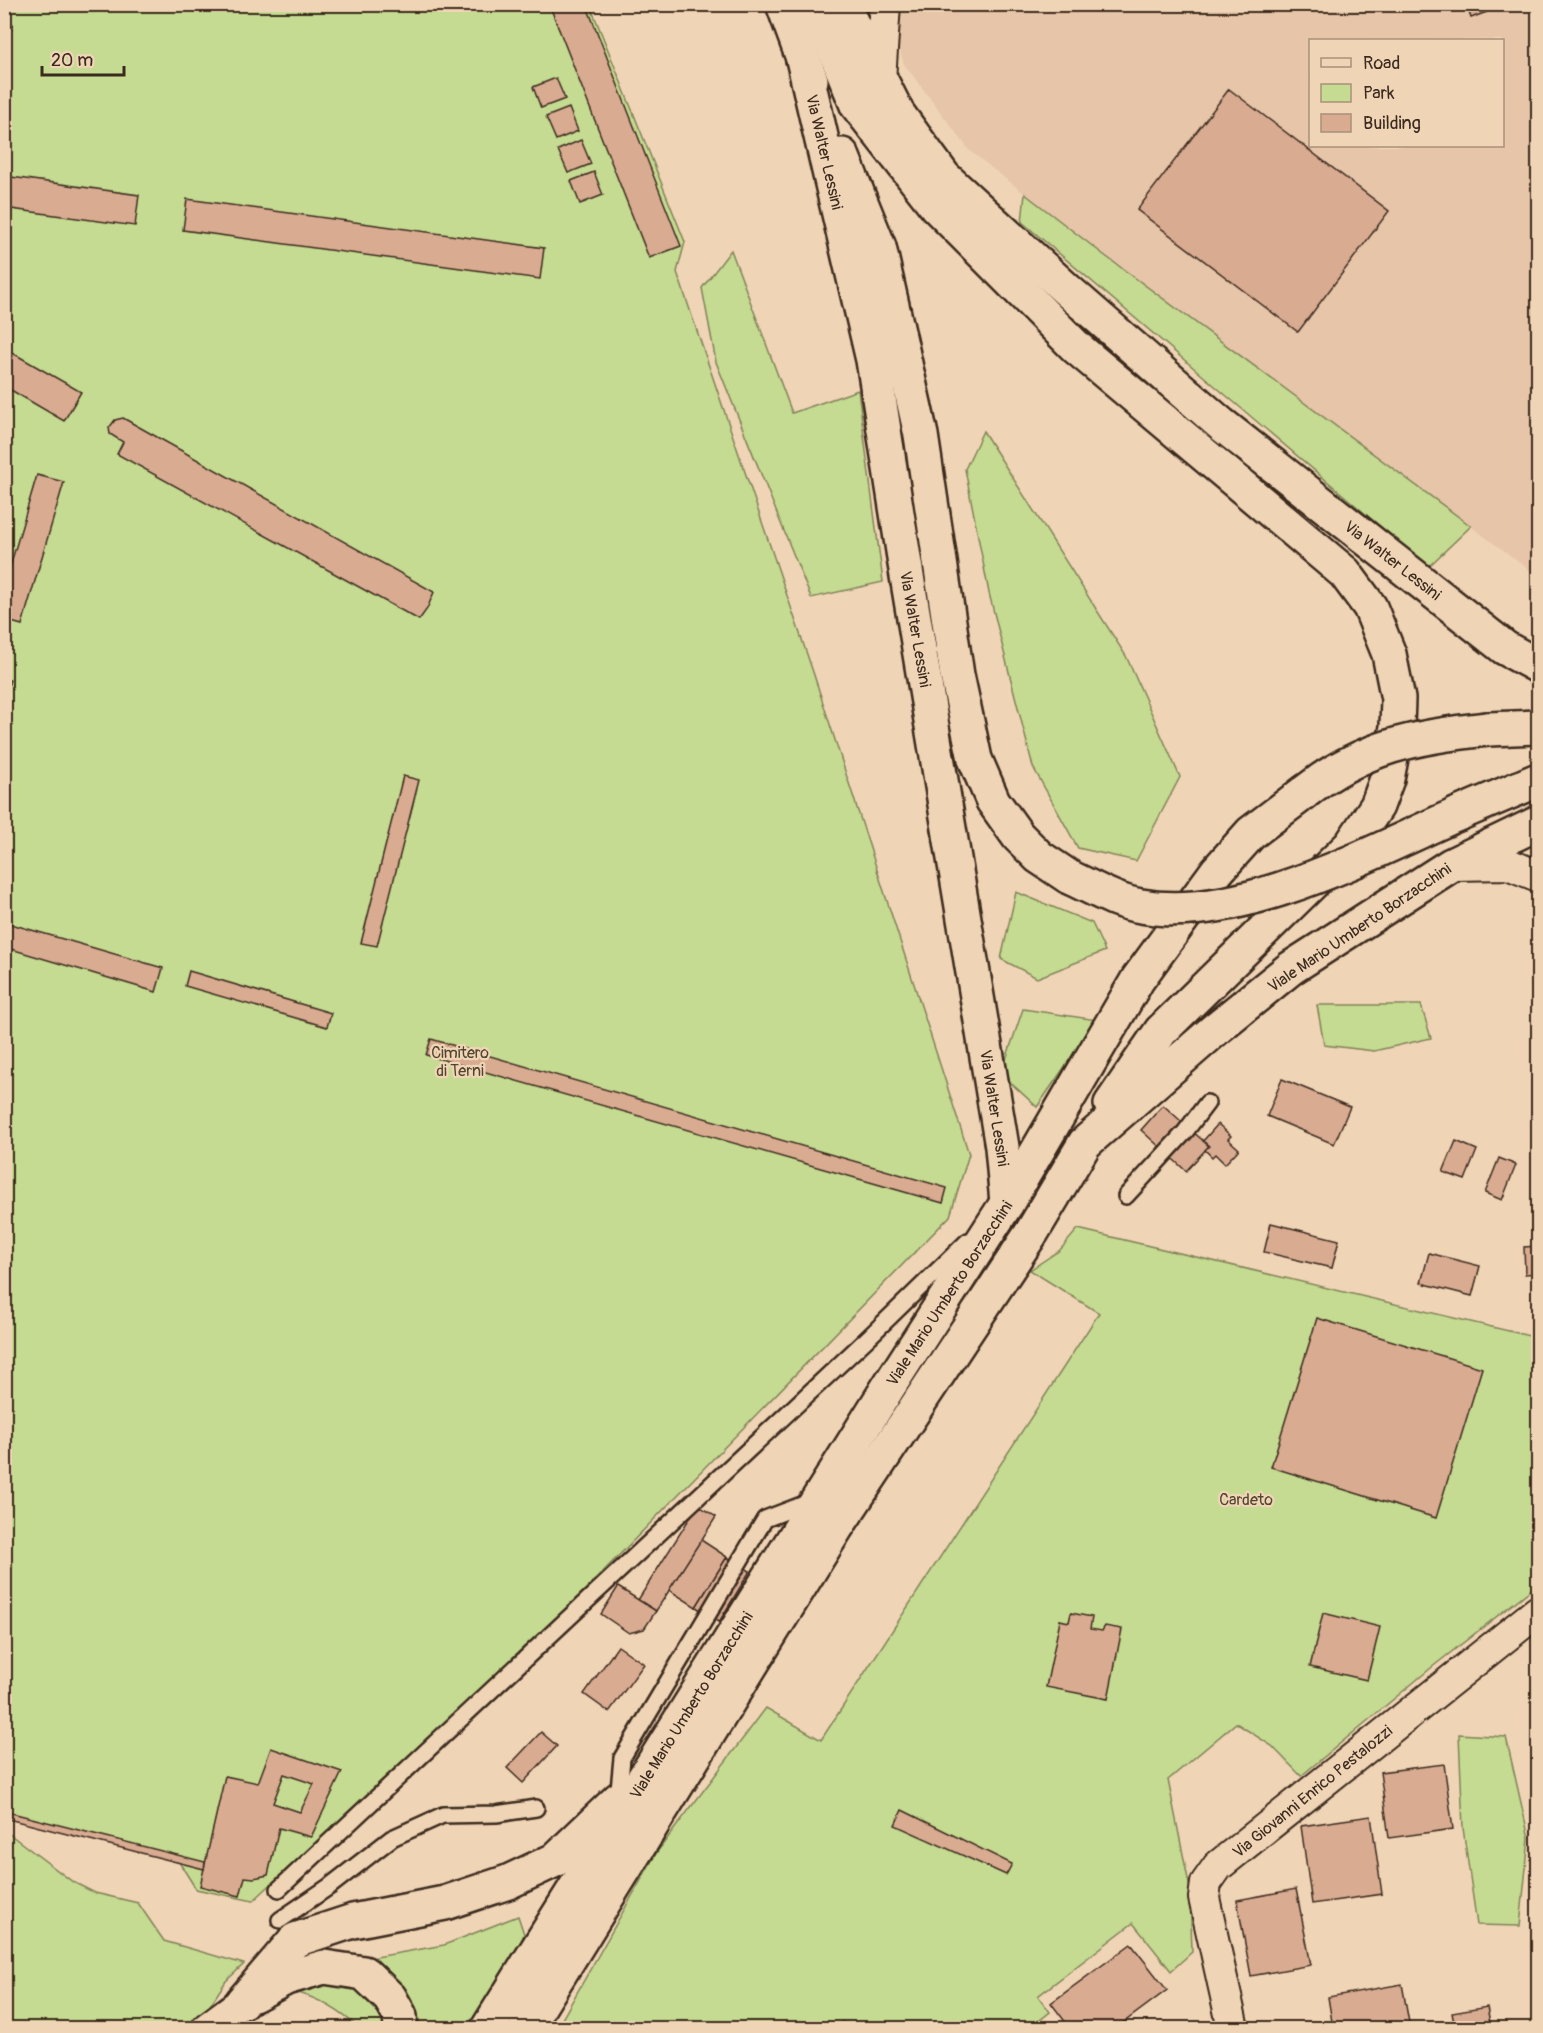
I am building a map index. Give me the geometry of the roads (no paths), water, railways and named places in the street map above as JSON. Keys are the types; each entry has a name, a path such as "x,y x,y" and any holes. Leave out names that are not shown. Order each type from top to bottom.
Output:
{"main road":[{"name":"Via Walter Lessini","path":"783,4 879,247 921,435 957,675 975,759 993,801 1018,836 1039,856 1070,877 1113,898 1140,906 1167,909 1209,908 1309,879 1539,780"},
{"path":"816,4 857,105 936,206 1077,348 1345,573 1370,607 1389,654 1398,699 1397,728 1387,779 1377,806 1351,845 1161,1031 1084,1143"},
{"name":"Via Walter Lessini","path":"842,4 898,114 944,177 1074,296 1256,452 1505,648 1539,666"},
{"name":"Via Walter Lessini","path":"803,58 873,360 1002,1147 1007,1203"},
{"name":"Viale Mario Umberto Borzacchini","path":"489,2028 652,1768 685,1685 820,1498 1007,1203 1138,979 1216,871 1251,833 1331,771 1388,747 1445,734 1539,727"},
{"name":"Viale Mario Umberto Borzacchini","path":"526,2028 836,1528 1032,1232 1084,1143 1218,1027 1291,968 1451,865 1539,823"},
{"path":"236,2015 295,1940 353,1921 445,1903 508,1881 555,1860 652,1768"},
{"path":"236,2015 286,1978 324,1967 364,1973 390,1998 400,2016 401,2028"}],"street":[{"path":"880,80 885,4"},
{"path":"1451,865 1508,864 1539,876"},
{"name":"Via Giovanni Enrico Pestalozzi","path":"1233,2028 1204,1898 1206,1883 1218,1866 1539,1611"},
{"path":"207,2028 236,2015"}],"lane":[{"path":"1126,1196 1185,1132 1206,1103"},
{"path":"279,1888 860,1346 1007,1203"},
{"path":"618,1800 622,1758 685,1685"},
{"path":"280,1920 330,1886 392,1838 443,1815 496,1814 536,1808"}],"park label":[{"name":"Cimitero di Terni","path":"460,1061"},
{"name":"Cardeto","path":"1246,1499"}]}
